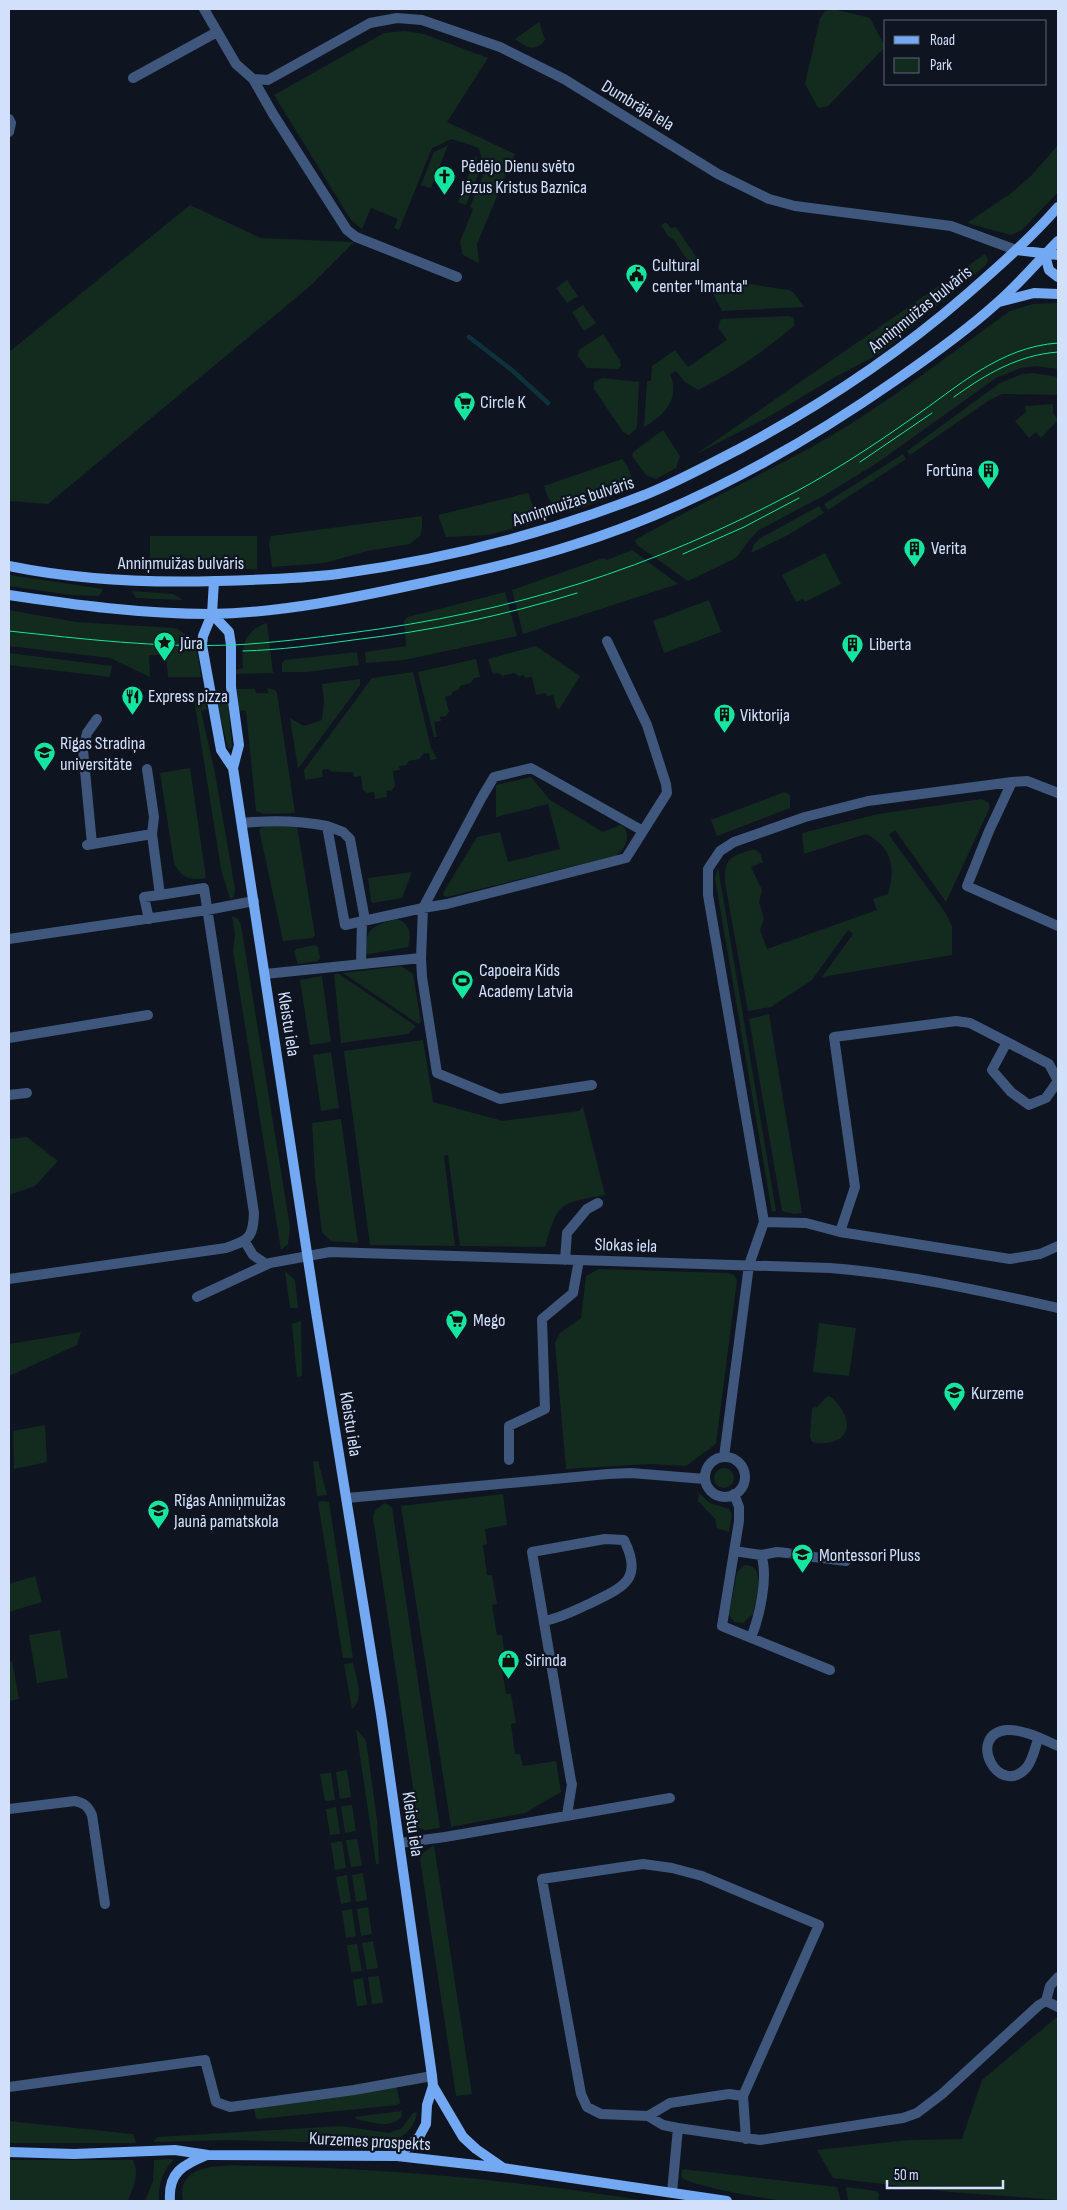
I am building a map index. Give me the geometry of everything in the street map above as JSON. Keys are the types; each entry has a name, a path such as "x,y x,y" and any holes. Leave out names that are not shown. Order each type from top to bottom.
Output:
{"street":[{"path":"204,9 236,64 253,79 273,114 347,230 356,237 456,277"},
{"name":"Dumbrāja iela","path":"253,79 268,80 370,23 397,18 422,20 500,47 564,80 718,174 769,199 795,206 951,226 1016,250"},
{"path":"132,78 217,32"},
{"path":"9,119 11,123 9,132"},
{"name":"Anniņmuižas bulvāris","path":"9,566 120,580 179,583 267,580 338,574 438,556 495,543 550,527 649,493 718,460 770,432 854,381 934,323 1016,250 1058,207"},
{"path":"9,595 70,604 154,612 212,614 270,609 359,597 521,560 575,545 624,527 708,491 754,468 834,423 920,364 998,302 1058,241"},
{"path":"1016,250 1045,255 1058,255"},
{"path":"1045,255 1049,270 1058,277"},
{"path":"998,302 1034,293 1058,294"},
{"name":"Kleistu iela","path":"214,581 212,614 203,636 202,645 221,750 233,768"},
{"name":"Kleistu iela","path":"212,614 229,632 231,645 231,687 239,745 233,768 307,1255 347,1498 400,1843 433,2081 463,2137 476,2149 503,2168"},
{"path":"327,826 345,925 447,904 626,858 667,793 666,784 647,725 607,641"},
{"path":"97,719 87,733 83,750 90,844 152,834"},
{"path":"592,1085 500,1098 437,1073 420,958 423,908 494,777 532,768 643,831"},
{"path":"147,769 154,817 152,834 160,895"},
{"path":"724,1458 749,1265 764,1222 708,896 707,874 713,859 720,851 734,842 805,817 868,801 1027,781 1058,793"},
{"path":"1012,782 989,831 967,886 1058,926"},
{"path":"242,823 279,820 302,821 327,826 343,832 350,839 364,920 361,963"},
{"path":"9,1279 226,1248 245,1242 253,1231 254,1213 204,888 144,897 149,919"},
{"path":"9,939 149,919 254,901"},
{"path":"265,974 420,958"},
{"path":"9,1038 148,1015"},
{"path":"840,1232 855,1186 834,1037 956,1021 970,1023 1007,1042 1049,1064 1058,1081 1046,1098 1029,1105 1011,1092 992,1070 1007,1042"},
{"path":"9,1095 27,1093"},
{"path":"565,1260 567,1234 587,1209 598,1204"},
{"path":"764,1222 806,1222 840,1232 1010,1259 1040,1254 1058,1246"},
{"path":"245,1242 253,1255 266,1264"},
{"name":"Slokas iela","path":"197,1297 266,1264 330,1252 749,1265 876,1271 945,1283 1058,1308"},
{"path":"509,1460 509,1426 544,1409 542,1319 573,1293 579,1260"},
{"path":"724,1458 736,1461 743,1471 744,1482 734,1494 727,1497 716,1495 707,1487 705,1479 709,1465 715,1460 724,1458"},
{"path":"347,1498 608,1474 630,1473 705,1479"},
{"path":"734,1494 739,1513 722,1626 830,1670"},
{"path":"544,1621 562,1616 624,1585 630,1574 632,1561 624,1540 605,1539 532,1552 572,1784 567,1814"},
{"path":"734,1551 761,1555 777,1552 787,1553"},
{"path":"751,1638 758,1614 764,1574 761,1555"},
{"path":"806,1556 846,1561"},
{"path":"1038,1739 1028,1765 1017,1774 1010,1775 996,1771 988,1760 988,1746 991,1739 1002,1731 1016,1731 1058,1746"},
{"path":"400,1843 670,1798"},
{"path":"9,1810 75,1801 89,1808 92,1815 105,1904"},
{"path":"746,2138 743,2096 819,1925 702,1876 672,1868 643,1864 542,1879 582,2094 587,2107 601,2114 648,2116 663,2124 678,2128 746,2138 769,2140 889,2122 917,2112 942,2094 1039,2005 1046,2001 1050,1986 1058,1977"},
{"path":"1046,2001 1058,2006"},
{"path":"9,2087 205,2060 216,2102 230,2107 433,2081"},
{"name":"Kleistu iela","path":"397,2156 419,2137 426,2124 427,2105 433,2081"},
{"path":"648,2116 670,2103 729,2094 743,2096"},
{"path":"672,2192 678,2128"},
{"name":"Kurzemes prospekts","path":"9,2152 74,2154 176,2150 208,2155 397,2156 503,2168 672,2192 687,2198 727,2201"},
{"path":"170,2201 169,2189 174,2176 185,2164 208,2155"}],"green space":[{"path":"833,9 870,18 884,48 828,106 820,108 805,84 820,18 825,11"},
{"path":"539,22 545,40 541,44 534,48 515,39"},
{"path":"405,31 424,34 488,58 447,122 515,154 477,244 479,263 463,255 460,242 473,209 470,207 485,170 479,148 452,139 432,148 399,230 394,228 398,219 371,208 362,229 351,220 274,95 384,33"},
{"path":"448,145 431,188 421,185 434,152"},
{"path":"1058,145 1058,192 1022,230 1011,235 967,223 1010,194 1031,176"},
{"path":"476,155 480,170 466,205 458,202"},
{"path":"190,205 261,238 354,242 309,287 48,504 9,501 9,352"},
{"path":"666,222 671,228 676,227 699,261 691,266 674,240 668,236 661,225"},
{"path":"985,254 988,260 986,265 879,354 837,376 770,416 695,455"},
{"path":"567,280 578,296 567,303 556,288"},
{"path":"730,281 789,290 794,293 804,307 722,311 712,292 725,282"},
{"path":"1058,303 1058,369 1035,366 1021,368 996,378 877,463 825,495 759,530 738,556 732,560 688,581 637,545 635,540 805,451 852,423 1010,311 1033,304"},
{"path":"583,305 596,323 584,331 572,312"},
{"path":"788,316 794,318 794,326 748,361 698,390 685,382 676,371 670,374 673,391 669,405 659,417 644,427 647,381 651,381 652,366 675,350 688,367 727,340 718,327 721,319"},
{"path":"603,334 620,360 621,366 618,369 587,368 578,356 579,350"},
{"path":"1034,373 1058,377 1058,395 1002,394 988,401 910,455 907,451 1000,383 1022,374"},
{"path":"602,378 639,382 637,426 629,435 623,432 594,389 594,382"},
{"path":"1053,404 1053,413 1058,420 1041,438 1036,432 1029,438 1015,421 1026,412 1025,406"},
{"path":"663,430 680,456 676,468 656,479 646,475 632,456 633,452"},
{"path":"903,454 906,459 828,510 824,504"},
{"path":"622,459 630,471 632,481 628,488 622,492 571,511 556,506 548,496 544,486"},
{"path":"528,493 537,517 533,523 488,535 446,537 438,515"},
{"path":"819,506 824,513 788,535 751,553 753,546 759,539"},
{"path":"422,516 420,536 410,544 367,551 325,563 272,567 269,544 271,536"},
{"path":"150,536 257,536 257,569 150,569"},
{"path":"632,550 678,584 523,634 512,590 603,558 607,560"},
{"path":"825,553 841,584 805,602 803,599 796,602 782,575"},
{"path":"9,575 103,589 99,596 71,595 9,586"},
{"path":"132,591 173,594 183,600 136,598"},
{"path":"505,592 517,636 404,660 366,663 365,652 406,646 404,620 408,617"},
{"path":"709,600 721,632 664,653 653,621"},
{"path":"9,610 76,622 174,628 187,636 192,642 199,661 201,677 168,677 166,655 149,655 150,677 110,658 9,646"},
{"path":"267,623 273,673 235,674 235,670 243,668 244,646 249,635 259,626"},
{"path":"536,646 580,676 560,708 557,709 553,695 547,696 546,693 536,695 532,677 525,678 524,675 519,676 514,673 503,676 498,673 493,674 488,659"},
{"path":"357,652 359,665 307,672 282,672 282,663 285,660"},
{"path":"9,653 112,666 110,677 9,665"},
{"path":"476,659 480,677 474,678 471,683 460,686 458,690 452,692 452,695 445,697 449,712 446,716 440,717 441,721 434,722 437,737 434,737 418,672"},
{"path":"413,672 431,748 437,759 430,760 429,753 423,754 420,759 409,761 406,765 399,766 400,770 393,771 395,786 392,790 386,791 387,797 375,799 374,792 367,793 363,790 361,776 354,777 353,772 322,770 323,777 305,780 304,770 372,678"},
{"path":"360,679 360,685 298,769 290,718 304,726 322,720 324,701 322,684"},
{"path":"267,688 275,690 277,693 295,813 264,814 256,811 246,711 239,710 237,689 255,689 256,693 268,693"},
{"path":"214,690 227,691 232,747 230,749 228,748"},
{"path":"203,691 207,709 201,711 215,773 235,889 234,897 230,899 221,869 193,692"},
{"path":"190,768 206,878 200,879 191,879 183,875 174,863 160,773"},
{"path":"531,777 550,800 603,832 620,825 625,828 627,840 624,847 615,856 447,897 444,896 443,893 477,837 500,832 508,862 560,849 548,804 496,817 496,785"},
{"path":"784,792 790,795 790,808 717,836 711,820"},
{"path":"982,799 989,803 990,807 946,902 895,830 889,835 945,912 952,926 952,955 822,977 853,934 848,930 812,980 771,1007 748,1011 725,883 726,867 730,859 754,849 760,853 763,862 751,867 762,890 759,902 764,919 760,930 767,949 877,910 873,899 888,894 892,875 890,859 882,845 875,839 866,834 804,854 802,833 878,814"},
{"path":"268,825 297,826 315,935 312,938 283,941 259,829"},
{"path":"718,867 776,1211 772,1212 715,878"},
{"path":"412,872 402,898 373,903 371,901 368,878"},
{"path":"232,916 238,919 241,925 290,1227 288,1244 281,1250 233,951 235,934"},
{"path":"397,919 405,923 409,930 408,947 365,955 366,939 372,929 382,923"},
{"path":"315,945 318,947 320,958 318,961 298,964 294,952 296,949"},
{"path":"401,966 413,974 421,1022 418,1024 343,973"},
{"path":"334,974 339,974 416,1026 408,1034 341,1043"},
{"path":"322,976 331,1042 310,1045 300,980"},
{"path":"769,1014 802,1213 794,1214 782,1211 749,1019"},
{"path":"423,1040 433,1102 503,1121 579,1111 583,1107 605,1195 578,1200 563,1207 554,1221 545,1247 460,1246 448,1155 444,1156 455,1246 370,1245 344,1051"},
{"path":"331,1052 339,1108 321,1111 313,1055"},
{"path":"341,1119 358,1243 331,1241 322,1232 315,1176 312,1123"},
{"path":"27,1137 58,1161 35,1186 9,1195 9,1139"},
{"path":"599,1269 727,1273 734,1275 737,1280 716,1444 686,1466 649,1464 566,1469 555,1343 560,1333 581,1318 586,1276"},
{"path":"285,1271 295,1280 298,1308 290,1308"},
{"path":"301,1321 302,1376 297,1377 292,1324"},
{"path":"819,1323 856,1328 849,1376 813,1372"},
{"path":"81,1332 77,1345 9,1376 9,1344"},
{"path":"828,1396 836,1402 845,1416 846,1431 837,1440 830,1443 812,1442 810,1437 812,1408 817,1407"},
{"path":"45,1425 47,1462 14,1469 13,1431"},
{"path":"318,1461 327,1495 317,1496 313,1462"},
{"path":"724,1468 731,1471 734,1478 731,1485 724,1488 717,1485 714,1478 717,1471"},
{"path":"699,1493 710,1503 729,1509 732,1515 729,1532 717,1528 715,1519 698,1501"},
{"path":"503,1494 507,1525 485,1529 487,1544 483,1545 487,1575 492,1575 497,1604 492,1605 497,1635 502,1635 506,1663 501,1664 506,1694 511,1694 516,1723 511,1724 515,1754 520,1754 523,1766 556,1761 561,1792 525,1813 451,1827 401,1506"},
{"path":"318,1502 329,1502 353,1658 343,1658"},
{"path":"385,1503 392,1507 440,1828 425,1830 417,1827 414,1817 416,1808 373,1517 375,1510"},
{"path":"744,1565 751,1566 756,1570 758,1584 753,1614 743,1623 734,1622 729,1615 737,1572"},
{"path":"35,1576 42,1602 9,1612 9,1584"},
{"path":"60,1630 68,1678 37,1683 29,1635"},
{"path":"12,1661 19,1699 9,1701 9,1662"},
{"path":"353,1663 359,1694 356,1704 352,1709 344,1664"},
{"path":"356,1729 365,1739 367,1747 377,1820 379,1864 376,1864"},
{"path":"347,1770 351,1797 340,1799 336,1772"},
{"path":"331,1773 335,1800 325,1801 320,1774"},
{"path":"352,1805 356,1831 345,1833 341,1806"},
{"path":"336,1807 340,1834 330,1835 326,1809"},
{"path":"357,1839 362,1866 351,1867 346,1840"},
{"path":"342,1841 346,1868 335,1870 331,1843"},
{"path":"434,1845 472,2094 456,2096 420,1859 422,1854"},
{"path":"363,1873 367,1900 356,1902 352,1875"},
{"path":"347,1875 351,1902 341,1904 336,1877"},
{"path":"368,1907 372,1934 361,1936 357,1909"},
{"path":"352,1909 356,1936 346,1938 342,1911"},
{"path":"373,1941 378,1968 367,1970 362,1943"},
{"path":"357,1944 362,1971 351,1972 347,1945"},
{"path":"379,1976 383,2003 372,2004 368,1977"},
{"path":"363,1978 367,2005 357,2006 353,1980"},
{"path":"1058,2016 1058,2200 950,2192 833,2178 817,2150 909,2140 962,2139 982,2080"},
{"path":"397,2087 400,2103 397,2105 259,2119 256,2118 254,2108"},
{"path":"401,2111 402,2116 387,2124 368,2122 356,2119 355,2117"},
{"path":"417,2112 413,2125 409,2130 393,2141 380,2144 230,2140 153,2142 158,2137 341,2126 389,2133 402,2128 413,2113"},
{"path":"9,2121 133,2134 136,2143 9,2143"},
{"path":"172,2159 173,2161 166,2170 162,2180 159,2190 159,2201 145,2201 153,2181 154,2160"},
{"path":"9,2160 133,2160 136,2176 128,2201 9,2200"},
{"path":"226,2166 363,2170 458,2177 647,2201 183,2201 183,2187 189,2177 199,2170"},
{"path":"682,2169 837,2187 841,2201 786,2201 731,2192 688,2181 681,2177"},
{"path":"846,2187 876,2191 879,2194 878,2201 848,2201"}],"waterway":[{"path":"469,337 513,371 548,403"}],"tunnel":[{"path":"787,1553 806,1556"}],"tram line":[{"path":"9,631 149,644 233,645 321,637 410,624 468,613 525,599 635,565 743,519 797,491 869,448 963,382 998,360 1037,346 1058,343"},
{"path":"954,397 990,373 1016,361 1058,352"},
{"path":"860,462 932,413"},
{"path":"683,554 744,527 799,498"},
{"path":"243,651 312,645 438,627 494,616 577,593"}],"place":[{"name":"Pēdējo Dienu svēto Jēzus Kristus Baznīca","path":"445,195"},
{"name":"Cultural center \"Imanta\"","path":"636,294"},
{"name":"Circle K","path":"464,421"},
{"name":"Fortūna","path":"989,489"},
{"name":"Verita","path":"915,567"},
{"name":"Jūra","path":"164,662"},
{"name":"Liberta","path":"853,663"},
{"name":"Express pizza","path":"132,715"},
{"name":"Viktorija","path":"724,734"},
{"name":"Rīgas Stradiņa universitāte","path":"44,772"},
{"name":"Capoeira Kids Academy Latvia","path":"463,999"},
{"name":"Mego","path":"457,1339"},
{"name":"Kurzeme","path":"955,1412"},
{"name":"Rīgas Anniņmuižas Jaunā pamatskola","path":"158,1529"},
{"name":"Montessori Pluss","path":"803,1574"},
{"name":"Sirinda","path":"509,1679"}]}
